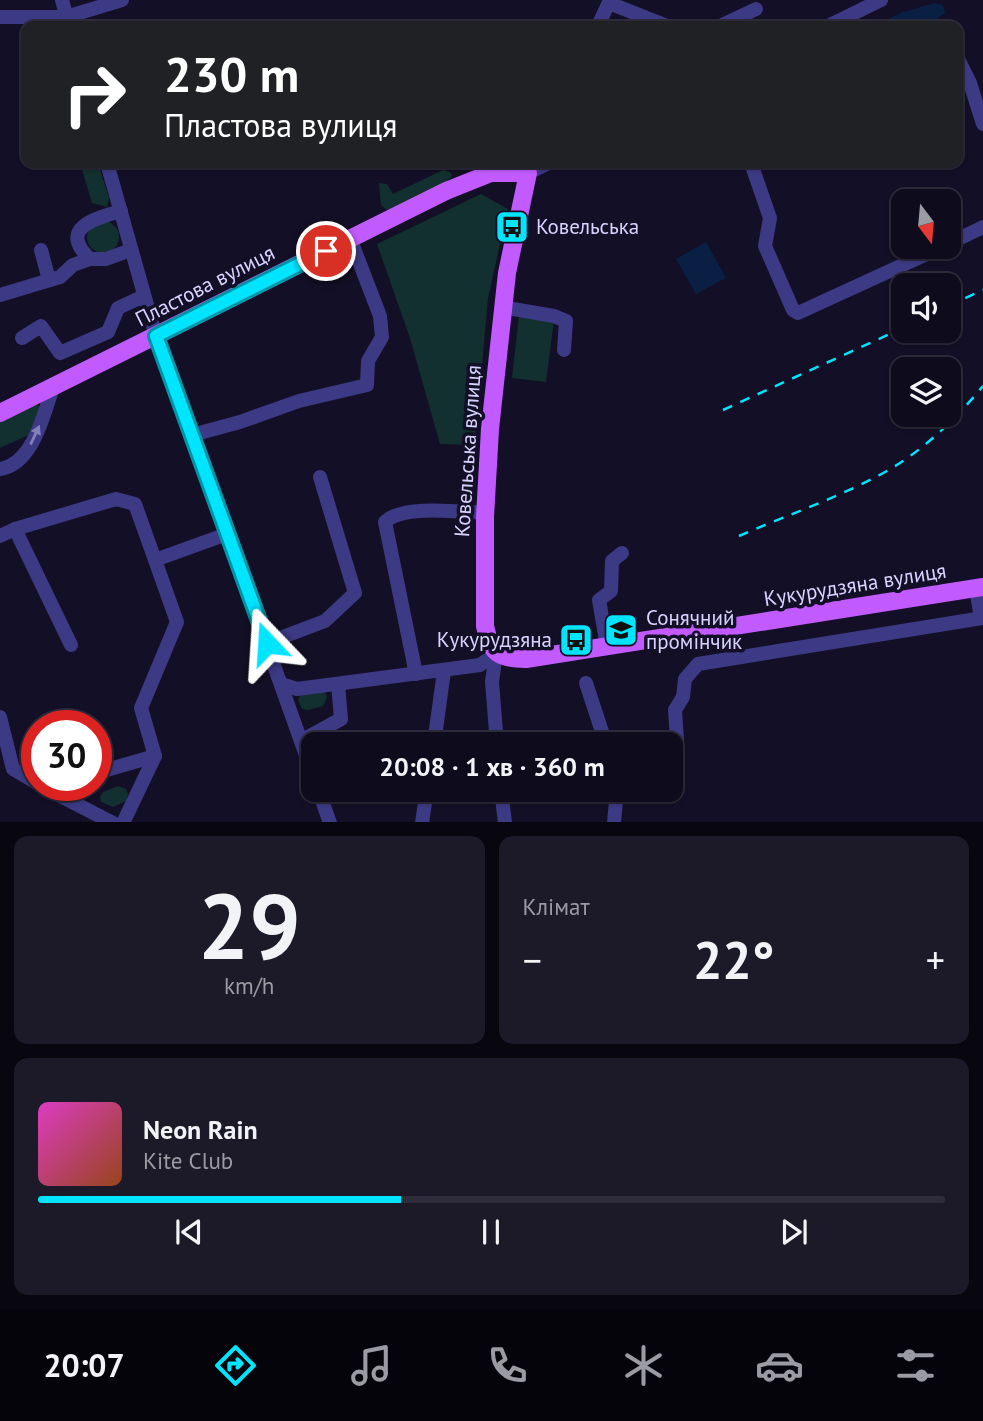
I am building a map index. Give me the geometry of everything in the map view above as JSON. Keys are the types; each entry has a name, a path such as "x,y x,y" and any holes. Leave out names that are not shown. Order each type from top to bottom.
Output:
{"main road":[{"name":"Пластова вулиця","path":"0,413 446,191 491,173 531,168"},
{"name":"Ковельська вулиця","path":"496,653 488,639 485,626 485,513 490,429 507,273 531,168"},
{"name":"Кукурудзяна вулиця","path":"496,653 508,658 526,659 980,588"}],"street":[{"path":"62,0 68,21"},
{"path":"70,21 121,0"},
{"path":"838,21 881,0"},
{"path":"600,21 609,2 644,21"},
{"path":"731,21 756,9"},
{"path":"0,17 54,21"},
{"path":"963,69 983,124"},
{"path":"108,168 156,336 301,741"},
{"path":"753,168 770,218 765,246 793,310 798,313 916,259"},
{"path":"90,259 79,242 79,232 83,224 94,218 121,211"},
{"path":"961,238 983,228"},
{"path":"192,435 240,422 299,401 367,385 368,361 382,337 380,316 350,238"},
{"path":"41,250 49,280"},
{"path":"0,295 60,277 73,265 90,259 106,258 131,250"},
{"path":"22,338 41,326 60,353 108,332 118,308 144,296"},
{"path":"502,306 554,316 566,321 564,350"},
{"path":"0,468 8,467 26,453 53,387"},
{"path":"267,643 325,621 355,593 320,477"},
{"path":"0,536 15,529 116,499 135,504 177,622 141,708 155,756 123,822"},
{"path":"416,674 385,522 395,516 423,511 485,513"},
{"path":"15,529 71,645"},
{"path":"155,560 227,534"},
{"path":"607,646 599,600 611,591 612,561 622,553"},
{"path":"676,732 675,710 683,697 685,679 698,664 982,618 980,588"},
{"path":"281,684 297,689 444,671 480,665 496,653"},
{"name":"Ковельська вулиця","path":"496,653 492,682 496,732"},
{"path":"436,732 444,671"},
{"path":"586,683 602,732"},
{"path":"317,732 341,719 338,684"},
{"path":"0,717 13,769 21,773"},
{"path":"112,768 155,756"},
{"path":"73,801 113,822"},
{"path":"323,802 330,822"},
{"path":"422,822 425,802"},
{"path":"503,802 505,822"},
{"path":"614,822 616,802"}],"green space":[{"path":"82,168 100,168 109,198 107,207 92,203"},
{"path":"443,170 450,172 452,176 446,182 395,208 387,210 381,205 379,183 387,184 393,194"},
{"path":"481,194 508,209 488,298 475,445 440,444 410,338 377,244"},
{"path":"103,221 114,226 119,237 114,248 103,253 92,248 87,237 92,226"},
{"path":"330,261 342,261 342,265 322,279 308,273"},
{"path":"519,316 554,320 546,382 512,378"},
{"path":"35,404 41,407 31,434 0,448 0,421"},
{"path":"324,691 327,697 323,706 302,709 298,700 301,694"},
{"path":"118,786 126,789 126,801 113,807 101,802 112,801 112,788"}],"water":[{"path":"935,3 943,5 945,13 934,21 884,21 903,12"},
{"path":"706,242 726,278 696,294 676,259"}],"railway":[{"path":"961,300 983,290"},
{"path":"723,410 891,333"},
{"path":"739,536 842,493 900,463 944,428 983,386"}],"place":[{"name":"Ковельська","path":"512,227"},
{"name":"Сонячний промінчик","path":"621,630"},
{"name":"Кукурудзяна","path":"576,640"}],"route":[{"path":"267,643 156,336 326,251"}]}
